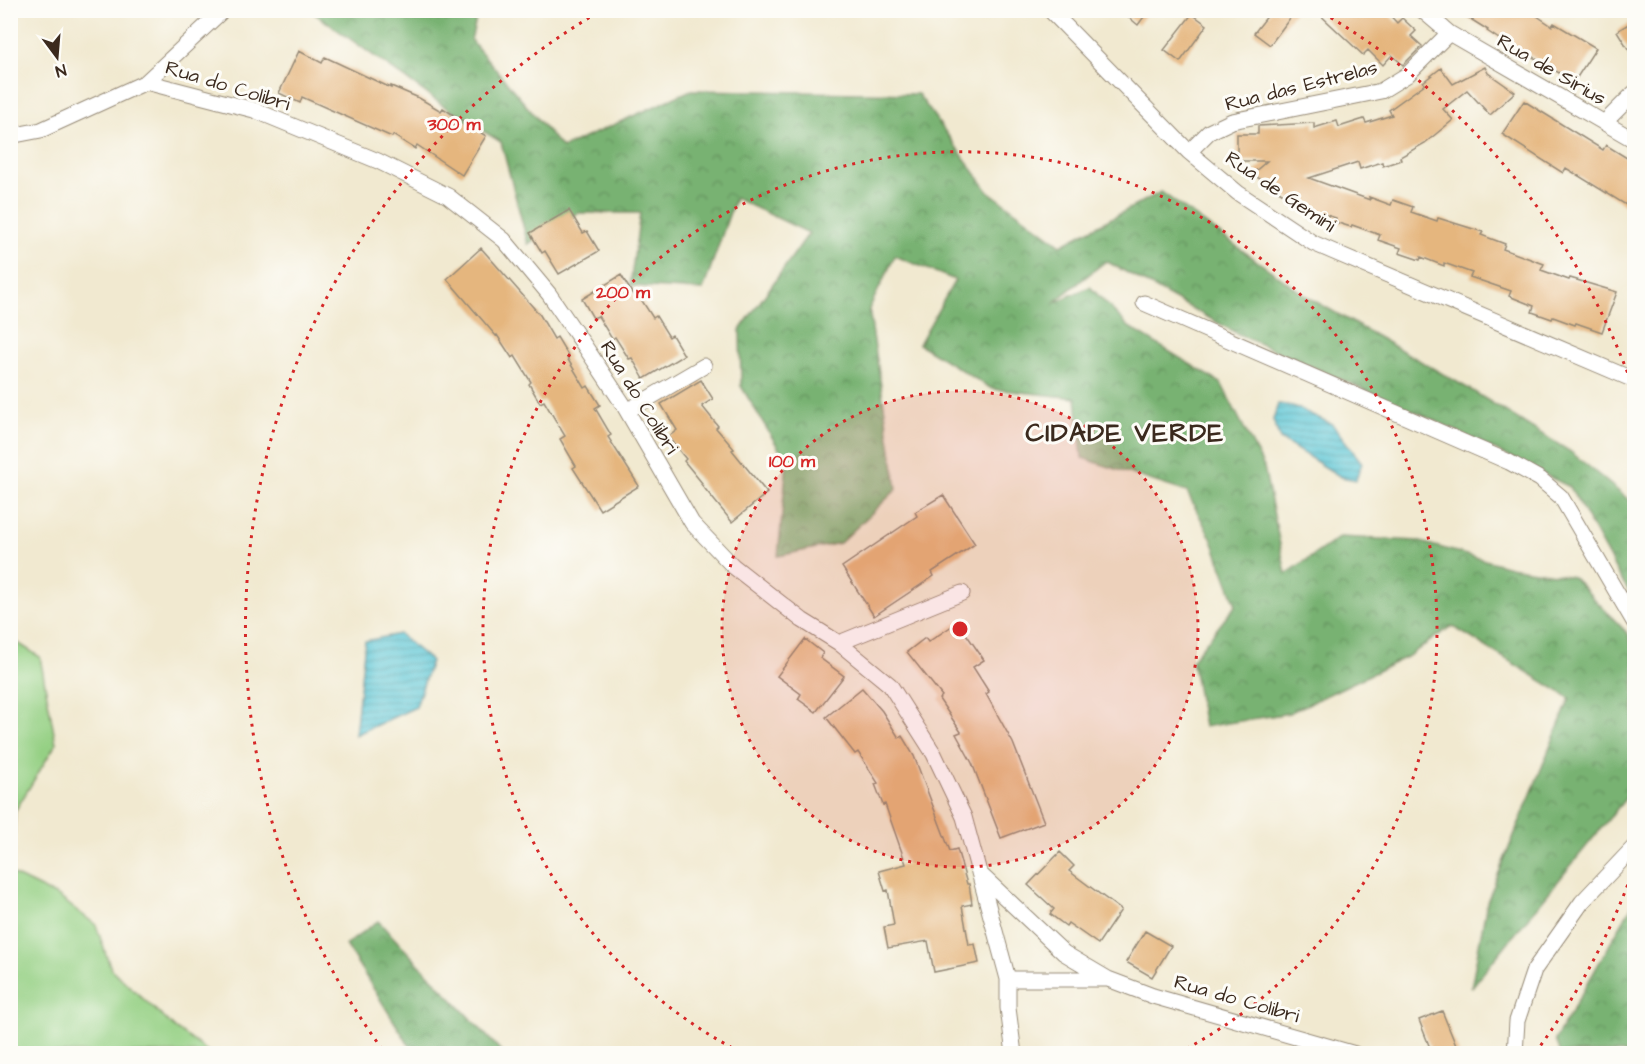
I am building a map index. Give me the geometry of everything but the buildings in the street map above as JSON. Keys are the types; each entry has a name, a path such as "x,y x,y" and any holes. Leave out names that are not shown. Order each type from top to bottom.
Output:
{"street":[{"path":"10,136 40,130 146,82 223,10"},
{"name":"Rua de Gemini","path":"1050,10 1189,152 1238,193 1313,243 1635,380"},
{"name":"Rua de Sirius","path":"1422,10 1449,33 1635,140"},
{"name":"Rua das Estrelas","path":"1189,152 1209,132 1232,121 1381,91 1407,75 1449,33"},
{"name":"Rua do Colibri","path":"146,82 254,110 378,161 448,196 504,240 549,294 627,411 692,523 732,566 802,620 839,643 890,685 934,754 964,817 1008,979 1108,979"},
{"path":"1604,123 1635,93"},
{"path":"1144,303 1509,462 1540,479 1561,497 1635,622"},
{"path":"627,411 704,366"},
{"path":"839,643 962,593"},
{"path":"1515,1053 1517,1021 1534,970 1582,902 1635,847"},
{"name":"Rua do Colibri","path":"979,873 1064,953 1108,979 1153,996 1355,1053"},
{"path":"1008,979 1008,1008 1014,1053"}],"green space":[{"path":"311,11 478,11 471,40 562,148 691,90 918,94 988,191 1061,245 1161,192 1306,296 1471,390 1571,452 1634,504 1634,599 1570,487 1436,421 1240,335 1106,261 1053,303 1090,287 1129,327 1221,383 1264,467 1286,574 1340,537 1417,541 1510,567 1573,577 1629,635 1634,655 1634,788 1471,988 1487,902 1570,698 1452,626 1407,657 1289,713 1204,727 1192,660 1236,605 1212,540 1187,492 1082,458 1076,398 992,389 919,344 955,280 895,256 869,309 897,489 840,543 778,556 787,462 741,386 740,330 809,233 735,198 703,290 630,286 640,213 578,213 528,244 501,142 454,113"},
{"path":"10,638 40,657 56,744 15,811 12,874 59,897 96,925 111,969 175,1028 210,1053 11,1053"},
{"path":"1634,902 1634,1053 1560,1053 1555,1040"},
{"path":"378,921 503,1053 414,1053 346,945"}],"water":[{"path":"1278,404 1293,406 1332,424 1362,463 1356,480 1341,477 1280,439 1273,420"},
{"path":"399,634 431,661 416,707 355,735 365,641"}],"district":[{"name":"CIDADE VERDE","path":"1125,432"}]}
